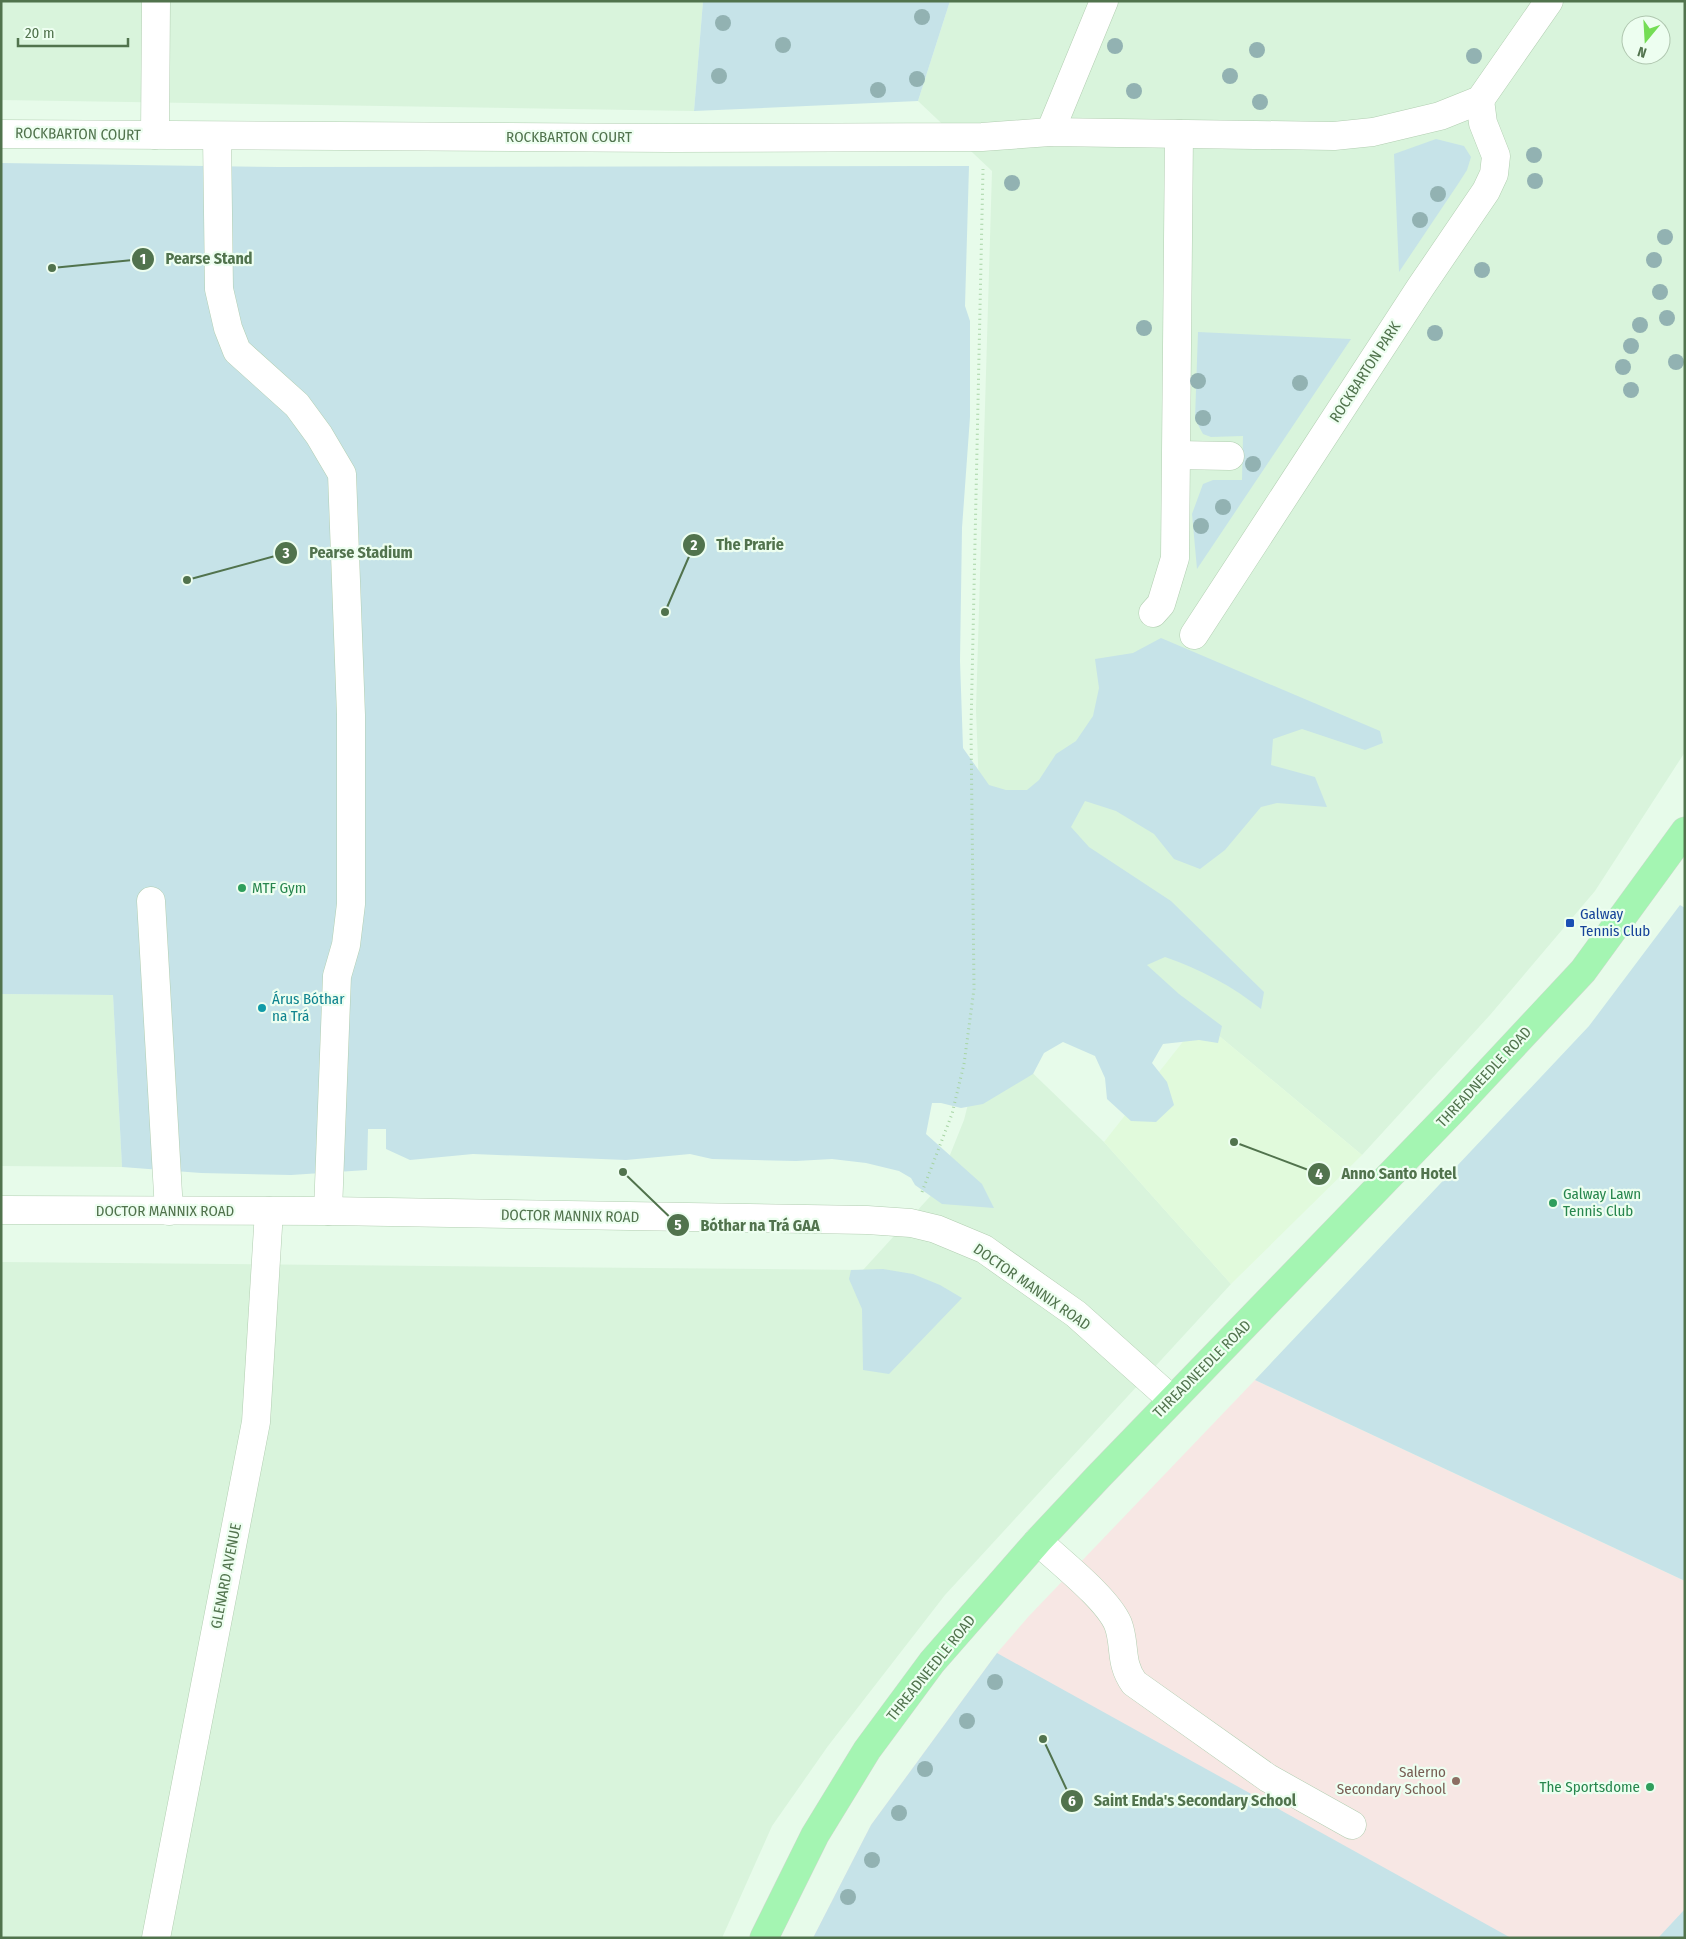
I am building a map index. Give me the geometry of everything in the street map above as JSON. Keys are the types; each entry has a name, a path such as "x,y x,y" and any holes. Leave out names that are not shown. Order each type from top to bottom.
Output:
{"main road":[{"name":"THREADNEEDLE ROAD","path":"764,1938 815,1835 867,1750 932,1662 1038,1541 1171,1399 1332,1237 1582,971 1685,831"}],"street":[{"name":"ROCKBARTON COURT","path":"155,135 156,1"},
{"path":"1050,132 1104,1"},
{"path":"982,138 1050,132 1334,136 1373,132 1440,116 1480,100 1549,1"},
{"name":"ROCKBARTON PARK","path":"1194,635 1420,288 1486,192 1494,174 1496,156 1483,123 1480,100"},
{"name":"ROCKBARTON COURT","path":"1,134 982,138"},
{"path":"1153,613 1161,604 1175,558 1179,134"},
{"path":"217,136 219,289 228,328 237,351 297,405 342,474 351,715 352,904 346,945 337,976 328,1211"},
{"path":"1177,455 1230,456"},
{"path":"151,901 169,1212"},
{"name":"DOCTOR MANNIX ROAD","path":"1,1210 328,1211 867,1220 911,1223 936,1229 984,1249 1076,1314 1171,1399"},
{"name":"GLENARD AVENUE","path":"156,1938 256,1422 269,1211"},
{"path":"1038,1541 1099,1599 1111,1614 1118,1625 1127,1673 1134,1683 1268,1778 1352,1825"}],"path":[{"path":"920,1197 952,1114 964,1064 974,989 970,729 984,188 982,138"}],"shaded area":[{"path":"1,1 703,1 694,111 1,100"},
{"path":"703,1 950,1 918,101 694,111"},
{"path":"950,1 1685,1 1685,752 1595,891 1490,1015 1362,1155 1200,1020 982,867 976,710 992,171 918,101"},
{"path":"1436,139 1464,146 1471,157 1467,170 1399,272 1394,154"},
{"path":"1,163 279,167 969,166 965,306 970,321 970,417 962,528 960,661 963,748 989,785 1006,790 1027,790 1039,780 1056,754 1076,741 1093,716 1099,688 1095,659 1133,653 1161,638 1380,731 1383,743 1365,750 1302,729 1273,739 1271,765 1315,777 1327,807 1277,803 1261,807 1225,850 1200,869 1174,859 1154,834 1116,811 1085,801 1071,827 1089,847 1171,901 1264,992 1261,1009 1227,986 1178,962 1165,957 1147,965 1179,994 1222,1026 1218,1043 1199,1040 1163,1044 1152,1063 1167,1082 1174,1105 1156,1122 1131,1121 1107,1099 1105,1078 1095,1056 1063,1042 1044,1053 1033,1074 983,1104 961,1108 941,1103 932,1103 926,1134 982,1184 994,1208 942,1204 915,1185 911,1178 899,1171 866,1163 832,1159 796,1161 712,1159 690,1154 626,1160 473,1154 410,1160 386,1149 386,1129 368,1129 367,1170 291,1175 201,1173 122,1167 113,995 1,994"},
{"path":"1198,332 1351,339 1197,569 1192,514 1203,484 1213,480 1242,480 1243,436 1211,437 1203,434 1195,419"},
{"name":"Galway Lawn Tennis Club","path":"1680,905 1685,908 1685,1581 1255,1380 1589,1026"},
{"path":"1,994 113,995 122,1167 1,1166"},
{"path":"1200,1020 1362,1155 1231,1284 1104,1142"},
{"path":"987,1029 1104,1142 1231,1284 945,1595 828,1746 772,1826 722,1938 1,1938 1,1262 863,1270 936,1190 964,1120"},
{"path":"883,1269 913,1274 940,1285 962,1298 889,1374 863,1370 862,1309 849,1279 851,1270"},
{"name":"Salerno Secondary School","path":"1255,1380 1685,1581 1685,1938 813,1938 871,1825 997,1653 1029,1616"},
{"path":"997,1653 1511,1938 813,1938 871,1825"},
{"path":"1685,1909 1685,1938 1658,1938"}],"place":[{"name":"Pearse Stand","path":"52,268"},
{"name":"Pearse Stadium","path":"187,580"},
{"name":"The Prarie","path":"665,612"},
{"name":"MTF Gym","path":"242,888"},
{"name":"Galway Tennis Club","path":"1570,923"},
{"name":"Árus Bóthar na Trá","path":"262,1008"},
{"name":"Anno Santo Hotel","path":"1234,1142"},
{"name":"Bóthar na Trá GAA","path":"623,1172"},
{"name":"Galway Lawn Tennis Club","path":"1553,1203"},
{"name":"Saint Enda's Secondary School","path":"1043,1739"},
{"name":"Salerno Secondary School","path":"1456,1781"},
{"name":"The Sportsdome","path":"1650,1787"}]}
